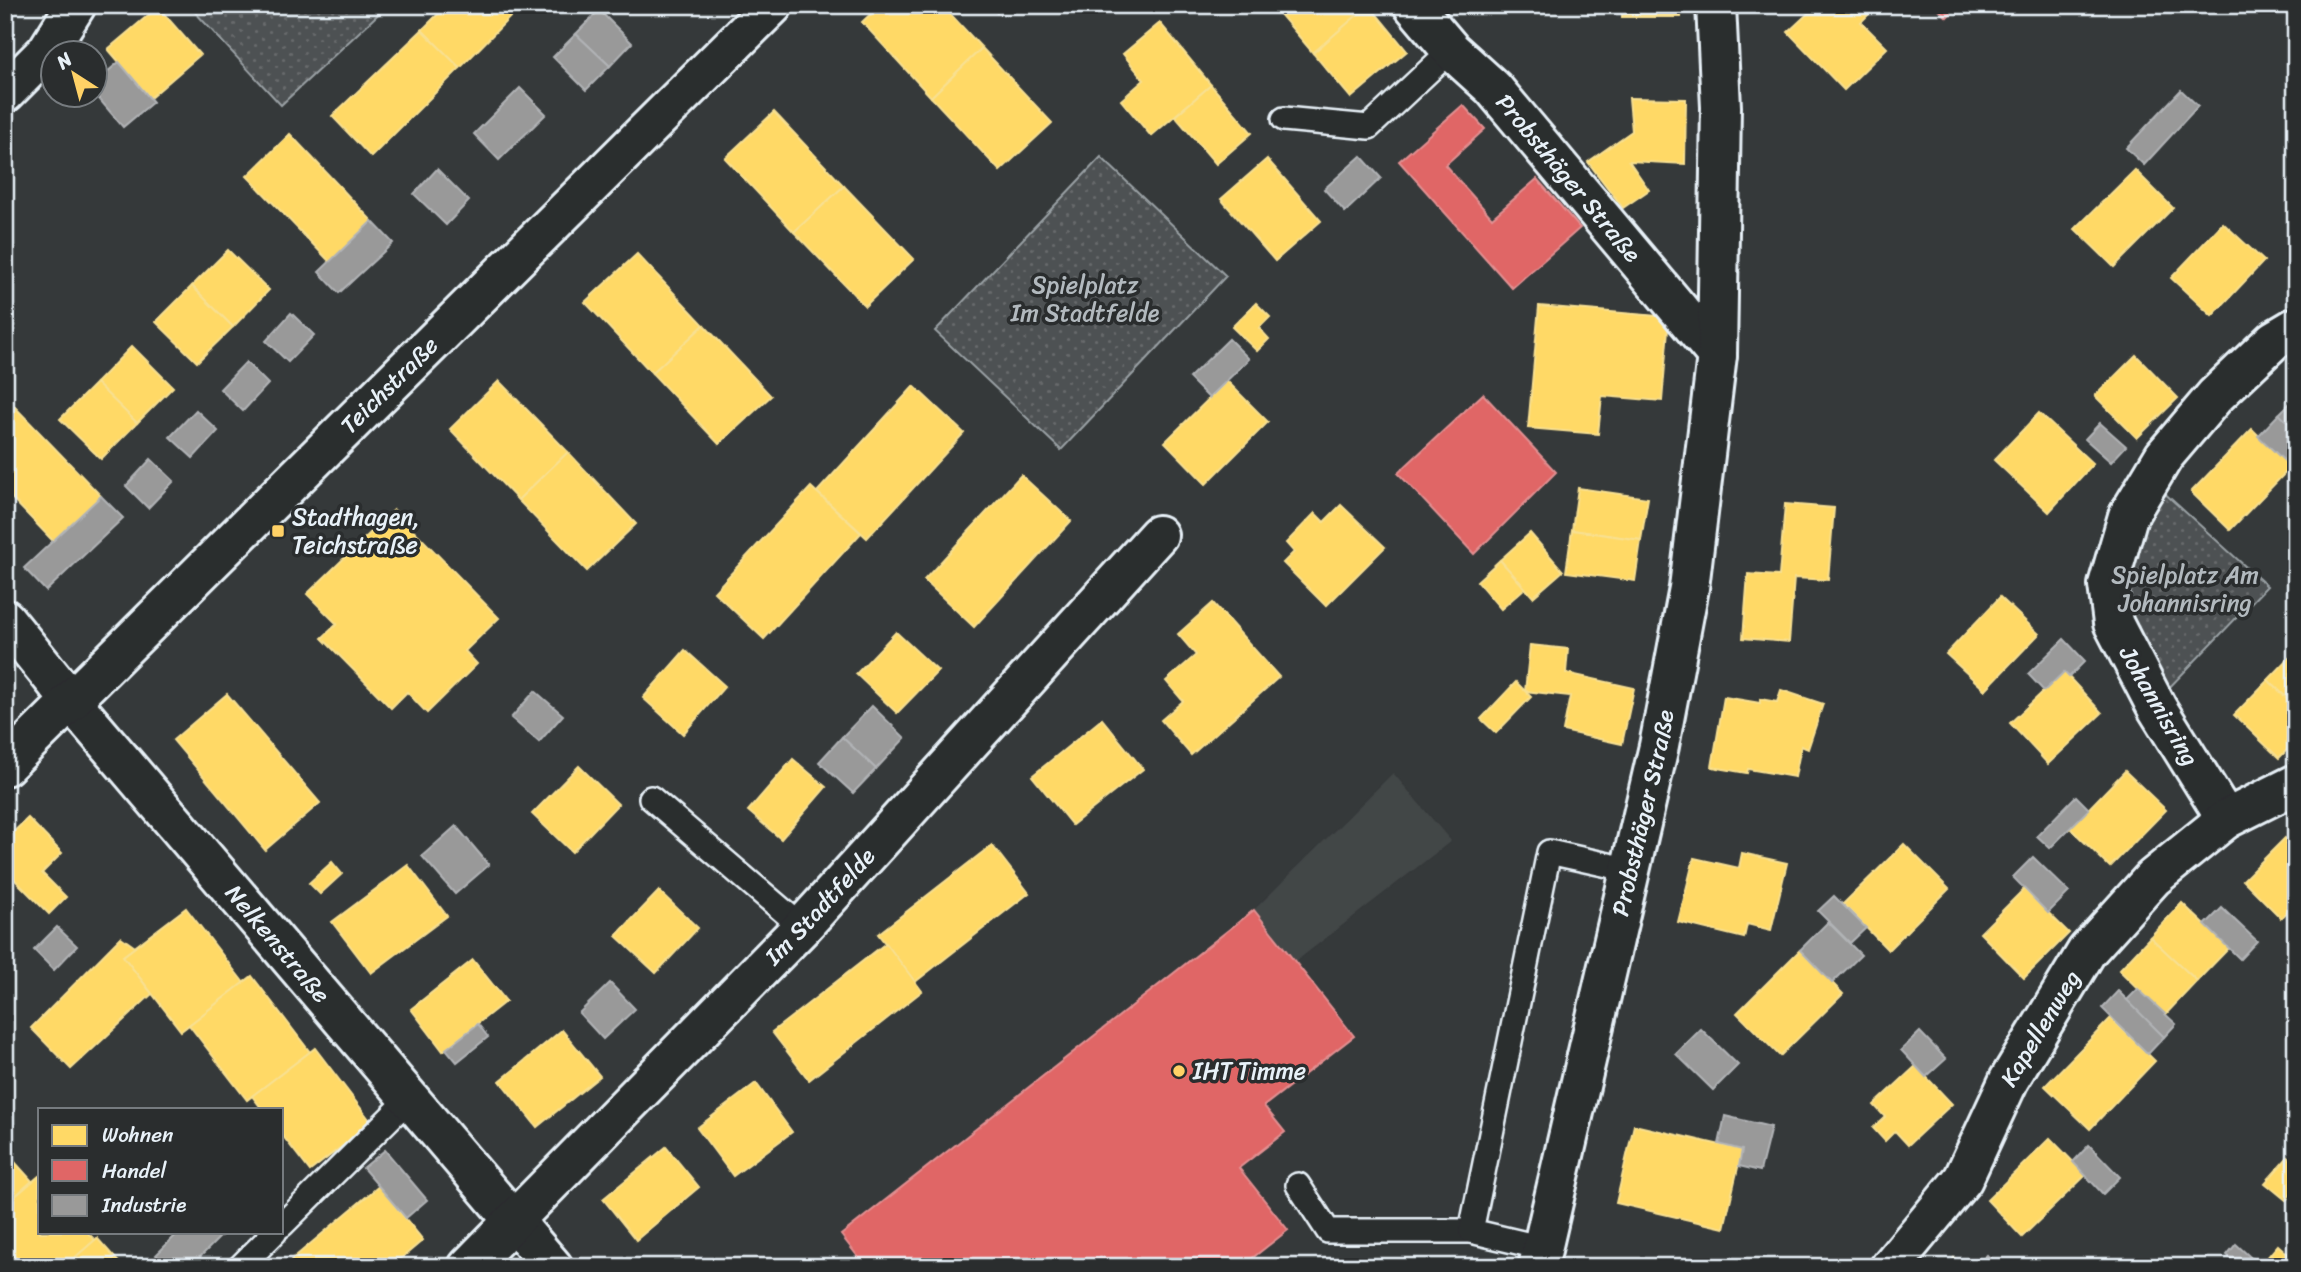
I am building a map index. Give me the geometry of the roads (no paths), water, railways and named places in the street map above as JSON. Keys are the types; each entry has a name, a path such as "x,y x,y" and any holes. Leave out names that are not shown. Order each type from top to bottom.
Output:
{"street":[{"path":"5,93 47,51 76,5"},
{"name":"Teichstraße","path":"5,766 773,5"},
{"name":"Probsthäger Straße","path":"1412,5 1451,50 1493,88 1717,355"},
{"name":"Probsthäger Straße","path":"1540,1258 1660,746 1689,588 1717,355 1721,107 1716,5"},
{"name":"Johannisring","path":"2226,818 2157,708 2113,623 2108,585 2128,516 2164,456 2215,396 2274,340 2296,327"},
{"name":"Im Stadtfelde","path":"468,1267 802,927 1158,535"},
{"name":"Nelkenstraße","path":"5,619 71,701 553,1267"},
{"path":"2226,818 2296,784"},
{"name":"Kapellenweg","path":"1890,1267 1963,1180 2010,1080 2087,951 2153,878 2226,818"}],"lane":[{"path":"1284,119 1369,127 1451,50"},
{"path":"651,798 802,927"},
{"path":"1471,1231 1549,852 1631,870"},
{"path":"284,1224 409,1099"},
{"path":"1298,1185 1328,1231 1471,1231 1540,1258"},
{"path":"240,1267 273,1234"}],"place":[{"name":"Stadthagen, Teichstraße","path":"278,531"},
{"name":"IHT Timme","path":"1179,1071"}],"park label":[{"name":"Spielplatz Im Stadtfelde","path":"1085,299"},
{"name":"Spielplatz Am Johannisring","path":"2185,589"}]}
